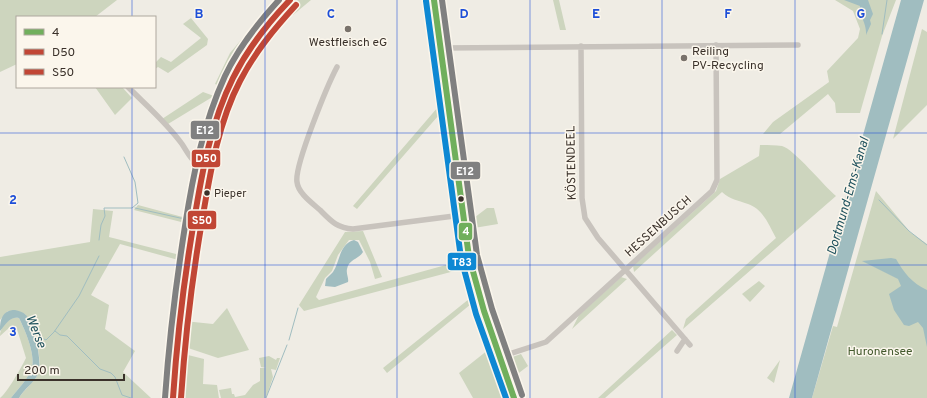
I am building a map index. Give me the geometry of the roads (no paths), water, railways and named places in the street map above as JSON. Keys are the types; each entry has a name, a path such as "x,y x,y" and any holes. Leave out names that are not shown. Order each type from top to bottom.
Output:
{"main road":[{"path":"172,398 176,347 187,260 203,166 212,129 234,74 257,36 290,0"}],"street":[{"path":"434,0 462,215 474,279 514,398"},
{"name":"HESSENBUSCH","path":"500,357 546,342 708,196 715,186 717,180 716,45"},
{"path":"440,48 798,45"},
{"name":"KÖSTENDEEL","path":"580,46 583,211 591,229 690,345"},
{"path":"337,67 328,84 298,169 298,186 306,197 334,224 344,228 353,229 462,215"},
{"path":"129,88 175,135 197,165 203,166"},
{"path":"677,351 686,339"}],"water":[{"path":"844,0 868,0 873,14 870,20 871,24 866,35 860,6"},
{"name":"Dortmund-Ems-Kanal","path":"901,0 924,0 812,398 789,398"},
{"path":"354,240 358,242 363,252 348,266 348,282 335,287 325,286 326,279 333,272 345,245"},
{"name":"Huronensee","path":"891,258 896,259 905,273 913,281 927,290 927,347 923,328 918,322 909,326 904,325 894,310 889,294 901,286 898,279 862,261"},
{"path":"11,310 15,310 26,315 32,327 39,353 39,368 38,374 32,383 19,398 11,398 27,377 32,365 30,344 19,318 11,319 0,331 3,316"}],"waterway":[{"path":"882,34 887,0"},
{"path":"99,240 101,225 105,216 104,208 132,208 138,203 135,182 124,157"},
{"path":"879,200 909,231 927,245"},
{"path":"135,208 189,220"},
{"name":"Werse","path":"36,338 40,337 46,340 54,332 79,296 99,256"},
{"path":"289,340 298,308"},
{"path":"55,331 60,335 67,336 100,369 111,373 115,377 122,395 131,398"},
{"path":"266,398 287,345"}],"place":[{"name":"Westfleisch eG","path":"348,29"},
{"name":"Reiling PV-Recycling","path":"684,58"},
{"name":"Pieper","path":"207,193"}]}
